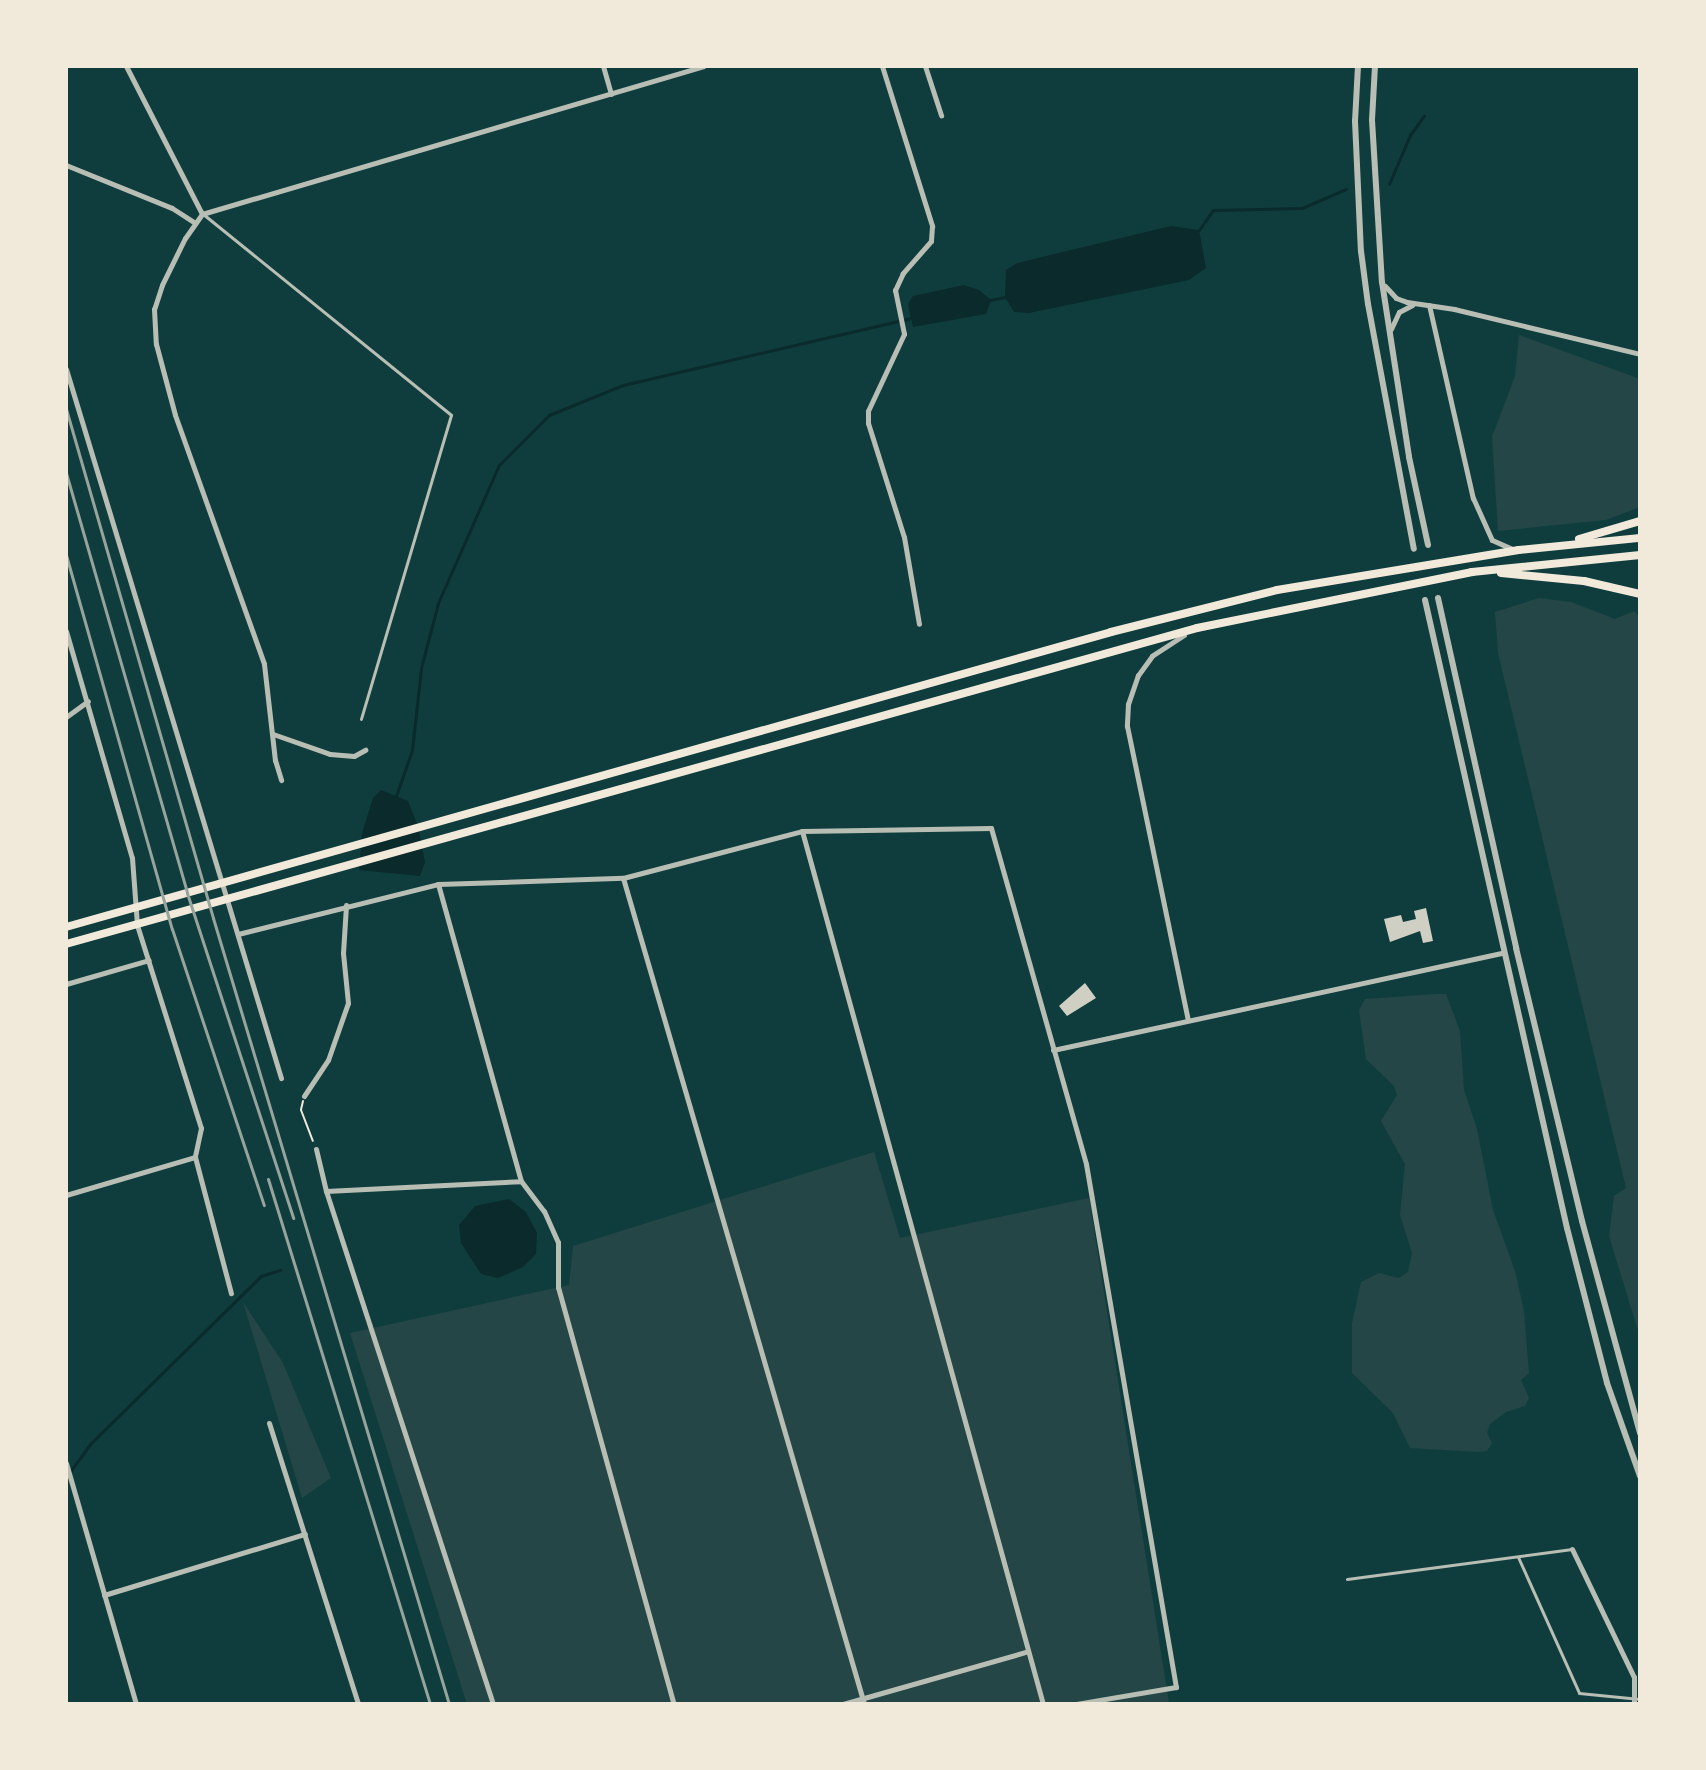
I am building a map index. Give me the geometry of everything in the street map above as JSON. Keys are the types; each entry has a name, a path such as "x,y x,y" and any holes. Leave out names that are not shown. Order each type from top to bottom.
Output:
{"main road":[{"path":"1555,545 1640,521"},
{"path":"66,927 1219,605 1383,571 1555,545 1640,538"},
{"path":"66,944 1197,628 1472,572 1640,555"},
{"path":"1472,572 1584,581 1640,594"}],"street":[{"path":"126,66 202,214"},
{"path":"603,66 611,94"},
{"path":"281,780 264,664 175,415 156,344 154,309 162,285 195,223 202,214 704,66"},
{"path":"882,66 932,226 931,241 903,273 895,290 904,334 868,411 868,423 904,537 919,624"},
{"path":"925,66 941,115"},
{"path":"1358,66 1355,121 1361,251 1414,549"},
{"path":"1375,66 1372,120 1382,282 1409,457 1428,545"},
{"path":"66,165 172,208 195,223"},
{"path":"1382,282 1396,298 1415,304 1640,354"},
{"path":"1390,330 1399,312 1415,304"},
{"path":"1429,305 1473,498 1482,525 1492,540 1519,550"},
{"path":"66,369 281,1078"},
{"path":"1438,598 1509,917 1593,1264 1640,1433"},
{"path":"1425,600 1495,921 1603,1369 1640,1476"},
{"path":"1188,1020 1127,726 1128,704 1138,675 1152,656 1197,628"},
{"path":"66,631 132,858 137,925 201,1128 195,1157 231,1293"},
{"path":"66,717 88,701"},
{"path":"273,734 330,754 354,756 365,750"},
{"path":"238,934 438,884 623,878 802,831 991,828 1086,1164 1176,1687 1076,1704"},
{"path":"802,831 1026,1652 1043,1704"},
{"path":"623,878 863,1701"},
{"path":"438,884 521,1181 544,1211 558,1242 558,1287 674,1704"},
{"path":"304,1096 328,1060 348,1003 343,953 346,905"},
{"path":"1053,1050 1503,953"},
{"path":"66,984 149,960"},
{"path":"316,1149 326,1191 493,1704"},
{"path":"66,1195 195,1157"},
{"path":"326,1191 521,1181"},
{"path":"269,1423 358,1704"},
{"path":"66,1463 136,1704"},
{"path":"104,1595 305,1534"},
{"path":"1572,1549 1634,1677 1634,1704"},
{"path":"843,1704 863,1701 1026,1652"}],"lane":[{"path":"202,214 451,415 361,719"},
{"path":"1347,1579 1572,1549"},
{"path":"1518,1557 1579,1693 1640,1699"}],"path":[{"path":"301,1110 316,1149"}],"shaded area":[{"path":"1171,226 1199,230 1206,268 1189,280 1029,313 1014,312 1005,297 1006,270 1017,263"},
{"path":"964,285 979,290 991,300 986,314 913,327 908,304 913,296"},
{"path":"1519,335 1640,379 1640,507 1606,520 1498,531 1492,437 1515,376"},
{"path":"1539,598 1571,602 1615,619 1634,611 1640,617 1640,1337 1609,1236 1614,1196 1626,1188 1498,653 1495,612"},
{"path":"381,790 408,801 418,826 425,862 420,876 359,870 362,833 373,798"},
{"path":"1446,994 1460,1031 1464,1090 1477,1129 1493,1210 1515,1271 1524,1311 1529,1373 1521,1380 1529,1398 1525,1406 1506,1412 1490,1424 1487,1433 1492,1443 1487,1451 1478,1452 1410,1448 1393,1413 1352,1373 1352,1323 1361,1282 1379,1273 1399,1278 1408,1272 1412,1253 1400,1215 1405,1164 1381,1121 1397,1095 1394,1086 1366,1059 1359,1010 1365,999"},
{"path":"874,1152 900,1238 1089,1198 1169,1703 467,1704 350,1333 569,1285 573,1246"},
{"path":"509,1199 526,1212 537,1233 536,1254 523,1267 498,1278 481,1274 461,1243 459,1225 475,1206"},
{"path":"243,1302 283,1363 331,1478 302,1498"}],"building":[{"path":"1426,908 1433,941 1423,943 1420,931 1390,942 1384,919 1401,915 1403,922 1416,919 1414,911"},
{"path":"1085,983 1096,998 1067,1016 1059,1006"}],"waterway":[{"path":"1389,184 1410,135 1424,116"},
{"path":"1199,230 1213,210 1302,208 1346,189"},
{"path":"990,300 1005,297"},
{"path":"396,796 412,750 421,668 438,603 499,465 549,415 623,385 912,318"},
{"path":"66,1477 91,1443 261,1276 280,1270"}],"railway":[{"path":"66,409 213,918 449,1704"},
{"path":"66,473 187,893 293,1218"},
{"path":"66,555 172,929 264,1205"},
{"path":"268,1179 430,1704"}]}
